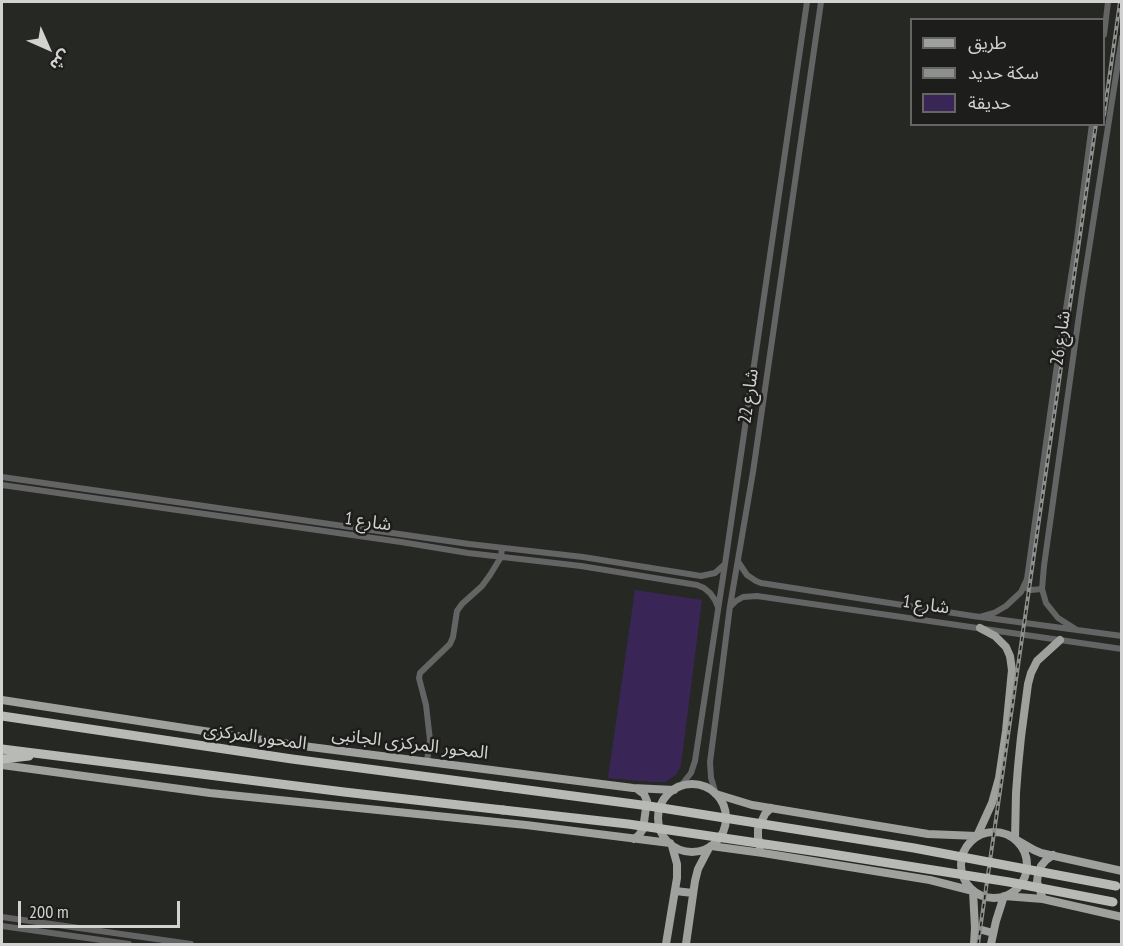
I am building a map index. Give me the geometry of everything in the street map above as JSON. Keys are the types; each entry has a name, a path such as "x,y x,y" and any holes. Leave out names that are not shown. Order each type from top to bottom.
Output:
{"highway":[{"name":"المحور المركزى","path":"2,715 292,759 649,806 914,848 1119,887"},
{"path":"2,749 344,792 628,824 1009,882 1117,903"},
{"path":"2,759 44,755"}],"main road":[{"path":"974,945 973,891 963,878 961,861 966,846 978,836 996,789 1012,676 1011,660 1006,647 995,636 980,628"},
{"path":"991,945 1004,896 1018,887 1027,868 1026,855 1015,839 1016,793 1028,684 1034,667 1042,656 1060,640"},
{"name":"المحور المركزى الجانبى","path":"2,700 296,745 635,788 676,789"},
{"path":"1006,731 1014,729 1021,736"},
{"path":"2,765 210,793 526,825 670,844 687,852 710,847 762,853 930,880 973,891 988,898 1004,896 1042,899 1122,917"},
{"path":"666,945 677,878 677,864 674,850 662,833 659,816 665,799 676,789 690,785 701,786 716,794 724,808 726,819 722,834 710,847 698,869 686,945"},
{"path":"634,839 643,829 647,801 644,794 635,788"},
{"path":"716,794 752,805 928,834 978,836 990,832 1003,833 1034,850 1122,871"},
{"path":"762,853 758,829 771,808"},
{"path":"1042,899 1037,882 1038,874 1041,866 1053,855"},
{"path":"675,891 693,893"},
{"path":"975,928 993,933"}],"street":[{"name":"شارع 22","path":"676,789 690,773 695,760 807,2"},
{"name":"شارع 22","path":"716,794 711,778 710,762 730,606 764,396 821,2"},
{"path":"1105,27 1108,2"},
{"name":"شارع 26","path":"1042,589 1068,394 1122,37"},
{"name":"شارع 26","path":"1024,587 1032,551 1092,126"},
{"path":"781,177 795,180"},
{"path":"1053,393 1068,394"},
{"path":"750,394 764,396"},
{"name":"شارع 1","path":"2,477 502,548 583,557 701,576 715,573 725,564"},
{"name":"شارع 1","path":"2,486 501,557 581,566 697,585 710,593 718,609"},
{"path":"120,502 121,493"},
{"path":"427,761 430,740 420,674 450,644 459,607 482,586 498,564 502,548"},
{"name":"شارع 1","path":"738,562 744,571 756,581 856,598 1122,636"},
{"path":"980,616 994,613 1006,606 1024,587 1031,590 1042,589 1050,609 1062,622 1077,630"},
{"name":"شارع 1","path":"730,606 743,597 757,596 1122,649"},
{"path":"853,610 856,598"},
{"path":"695,760 710,762"},
{"path":"2,917 191,945"},
{"path":"2,926 89,941 129,945"},
{"path":"89,941 91,930"}],"green space":[{"path":"635,590 702,600 681,765 677,774 666,782 608,778"}],"railway":[{"path":"1105,108 1120,2"},
{"path":"978,944 1096,126"}]}
